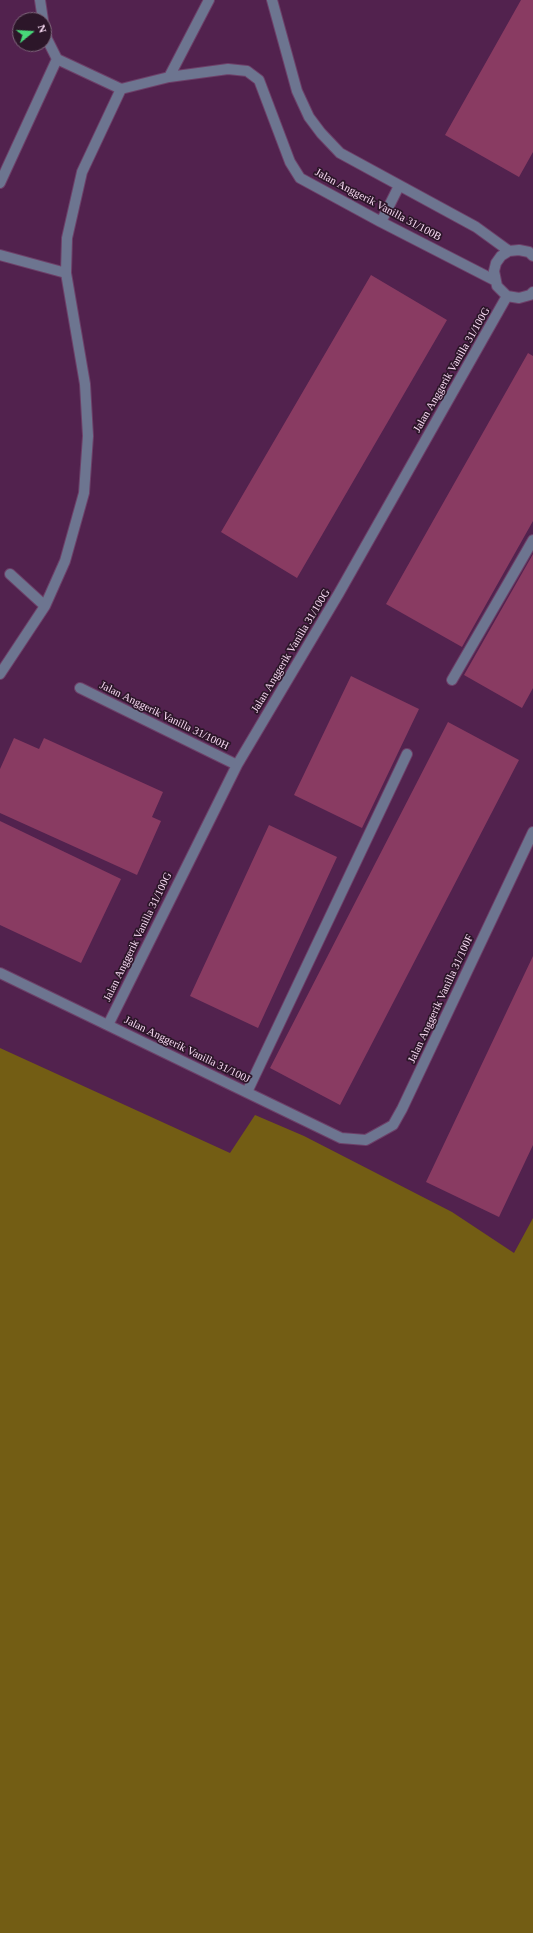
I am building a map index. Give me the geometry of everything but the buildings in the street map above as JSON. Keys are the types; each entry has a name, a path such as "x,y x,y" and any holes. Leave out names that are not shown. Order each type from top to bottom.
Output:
{"street":[{"path":"40,0 39,4 41,12"},
{"path":"169,77 209,0"},
{"path":"272,0 297,91 309,117 340,153 476,227 509,251"},
{"path":"0,674 45,606 65,561 84,493 88,436 84,384 66,273 67,238 82,172 121,89 57,59 52,49"},
{"path":"0,183 57,59"},
{"name":"Jalan Anggerik Vanilla 31/100B","path":"121,89 169,77 228,69 247,70 259,80 290,162 300,178 381,222 494,280"},
{"path":"381,222 400,186"},
{"path":"532,251 509,251 501,256 496,263 494,280 497,286 507,296 518,298 530,295 533,292"},
{"path":"0,255 66,273"},
{"name":"Jalan Anggerik Vanilla 31/100G","path":"108,1025 237,765 339,593 507,296"},
{"path":"452,680 533,540"},
{"path":"10,574 45,606"},
{"name":"Jalan Anggerik Vanilla 31/100H","path":"80,688 237,765"},
{"path":"246,1092 407,754"},
{"name":"Jalan Anggerik Vanilla 31/100F","path":"341,1138 366,1140 393,1125 402,1109 533,832"},
{"name":"Jalan Anggerik Vanilla 31/100J","path":"0,973 341,1138"}],"shaded area":[{"path":"0,1048 230,1153 255,1115 304,1136 452,1212 514,1253 533,1218 533,1933 0,1933"}]}
